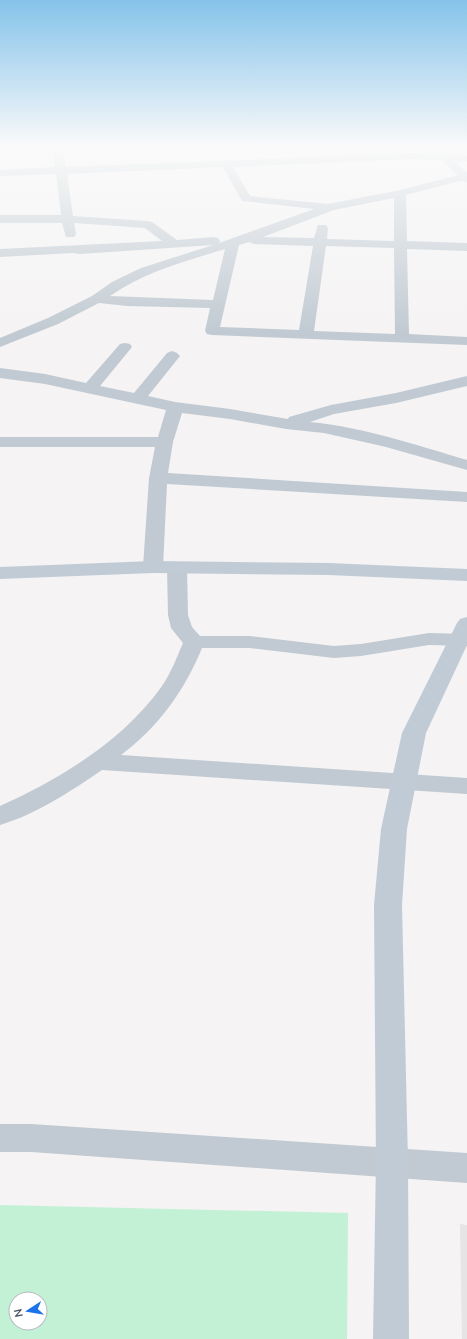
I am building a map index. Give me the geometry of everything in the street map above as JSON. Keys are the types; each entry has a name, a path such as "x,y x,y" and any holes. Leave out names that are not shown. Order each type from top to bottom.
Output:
{"street":[{"path":"65,208 73,249"},
{"path":"0,343 53,321 97,299 117,285 146,271 239,241 328,208"},
{"path":"306,335 318,242 329,208"},
{"path":"400,208 402,338"},
{"path":"0,219 67,220 148,224 173,243"},
{"path":"239,241 218,304 212,331 467,341"},
{"path":"0,253 73,249 80,250 173,243 239,241 467,247"},
{"path":"97,299 127,302 218,304"},
{"path":"90,389 125,347"},
{"path":"138,399 172,356"},
{"path":"0,373 45,380 175,407 230,414 286,424 324,428 390,443 467,465"},
{"path":"286,424 331,410 396,398 467,381"},
{"path":"153,567 158,478 165,442 175,407"},
{"path":"0,442 165,442"},
{"path":"158,478 467,497"},
{"path":"0,573 153,567 328,569 467,575"},
{"path":"177,568 178,615 182,628 194,642 250,642 334,652 361,650 429,638 464,634"},
{"path":"391,1339 392,1162 388,905 394,829 414,733 464,634"},
{"path":"0,816 26,805 99,762 143,724 171,690 194,642"},
{"path":"99,762 467,786"},
{"path":"0,1138 31,1138 467,1168"}],"shaded area":[{"path":"460,1224 467,1225 467,1339 462,1339"}],"green space":[{"path":"0,1205 348,1213 347,1339 0,1339"}]}
